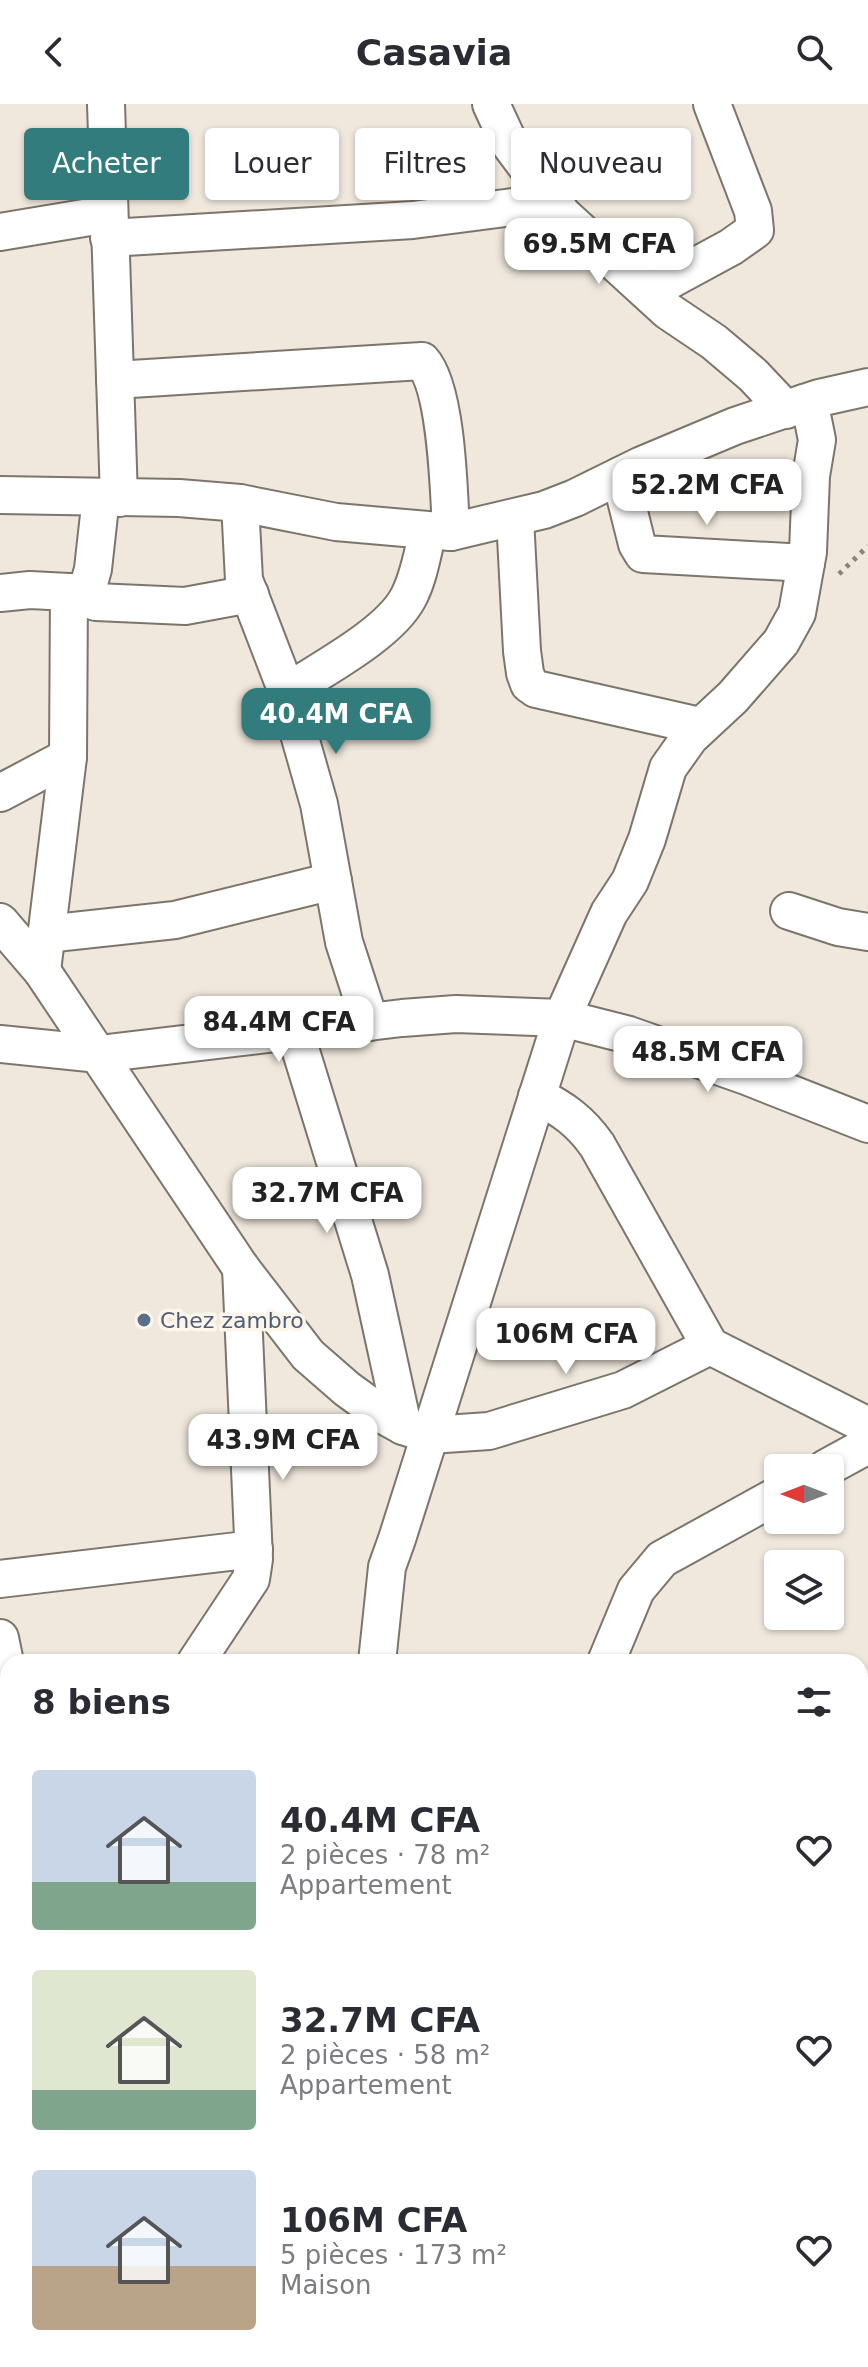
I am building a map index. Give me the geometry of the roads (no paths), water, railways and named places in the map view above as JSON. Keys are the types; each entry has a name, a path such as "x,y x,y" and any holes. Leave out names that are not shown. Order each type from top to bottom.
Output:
{"street":[{"path":"42,971 68,757 77,595 93,569 110,498 115,380 106,104"},
{"path":"378,1654 387,1567 416,1430 537,1096 562,1018 609,913 630,881 647,839 668,768 682,746 733,697 789,631 797,613 806,563 811,476 817,436 795,407 714,342 668,311 552,202 509,143 491,104"},
{"path":"648,292 731,247 755,230 753,211 712,104"},
{"path":"0,232 109,226 413,220 552,202"},
{"path":"115,380 422,361 428,368 442,427 439,532 410,596 399,612 384,627 287,692"},
{"path":"0,495 240,503 336,522 439,532 515,518 575,498 642,465 735,426 868,387"},
{"path":"620,476 637,544 643,554 806,563"},
{"path":"240,503 244,580 287,692 319,804 344,942 370,1022"},
{"path":"515,518 522,651 529,684 536,689 700,726"},
{"path":"0,593 30,590 77,595 102,603 185,606 250,594"},
{"path":"0,793 68,757"},
{"path":"46,934 175,920 333,881"},
{"path":"789,911 838,927 868,932"},
{"path":"0,922 42,971 241,1268 308,1355 383,1415 416,1430 489,1431 623,1390 710,1346"},
{"path":"0,1044 99,1054 456,1014 562,1018 629,1035 746,1076 868,1124"},
{"path":"295,1032 416,1430"},
{"path":"537,1096 583,1125 597,1145 710,1346 868,1426"},
{"path":"201,1654 251,1579 254,1549 241,1268"},
{"path":"844,1458 868,1445"},
{"path":"609,1654 636,1590 662,1559 764,1503"},
{"path":"0,1579 254,1549"},
{"path":"868,1831 868,1883"}],"place":[{"name":"Chez zambro","path":"144,1320"}]}
